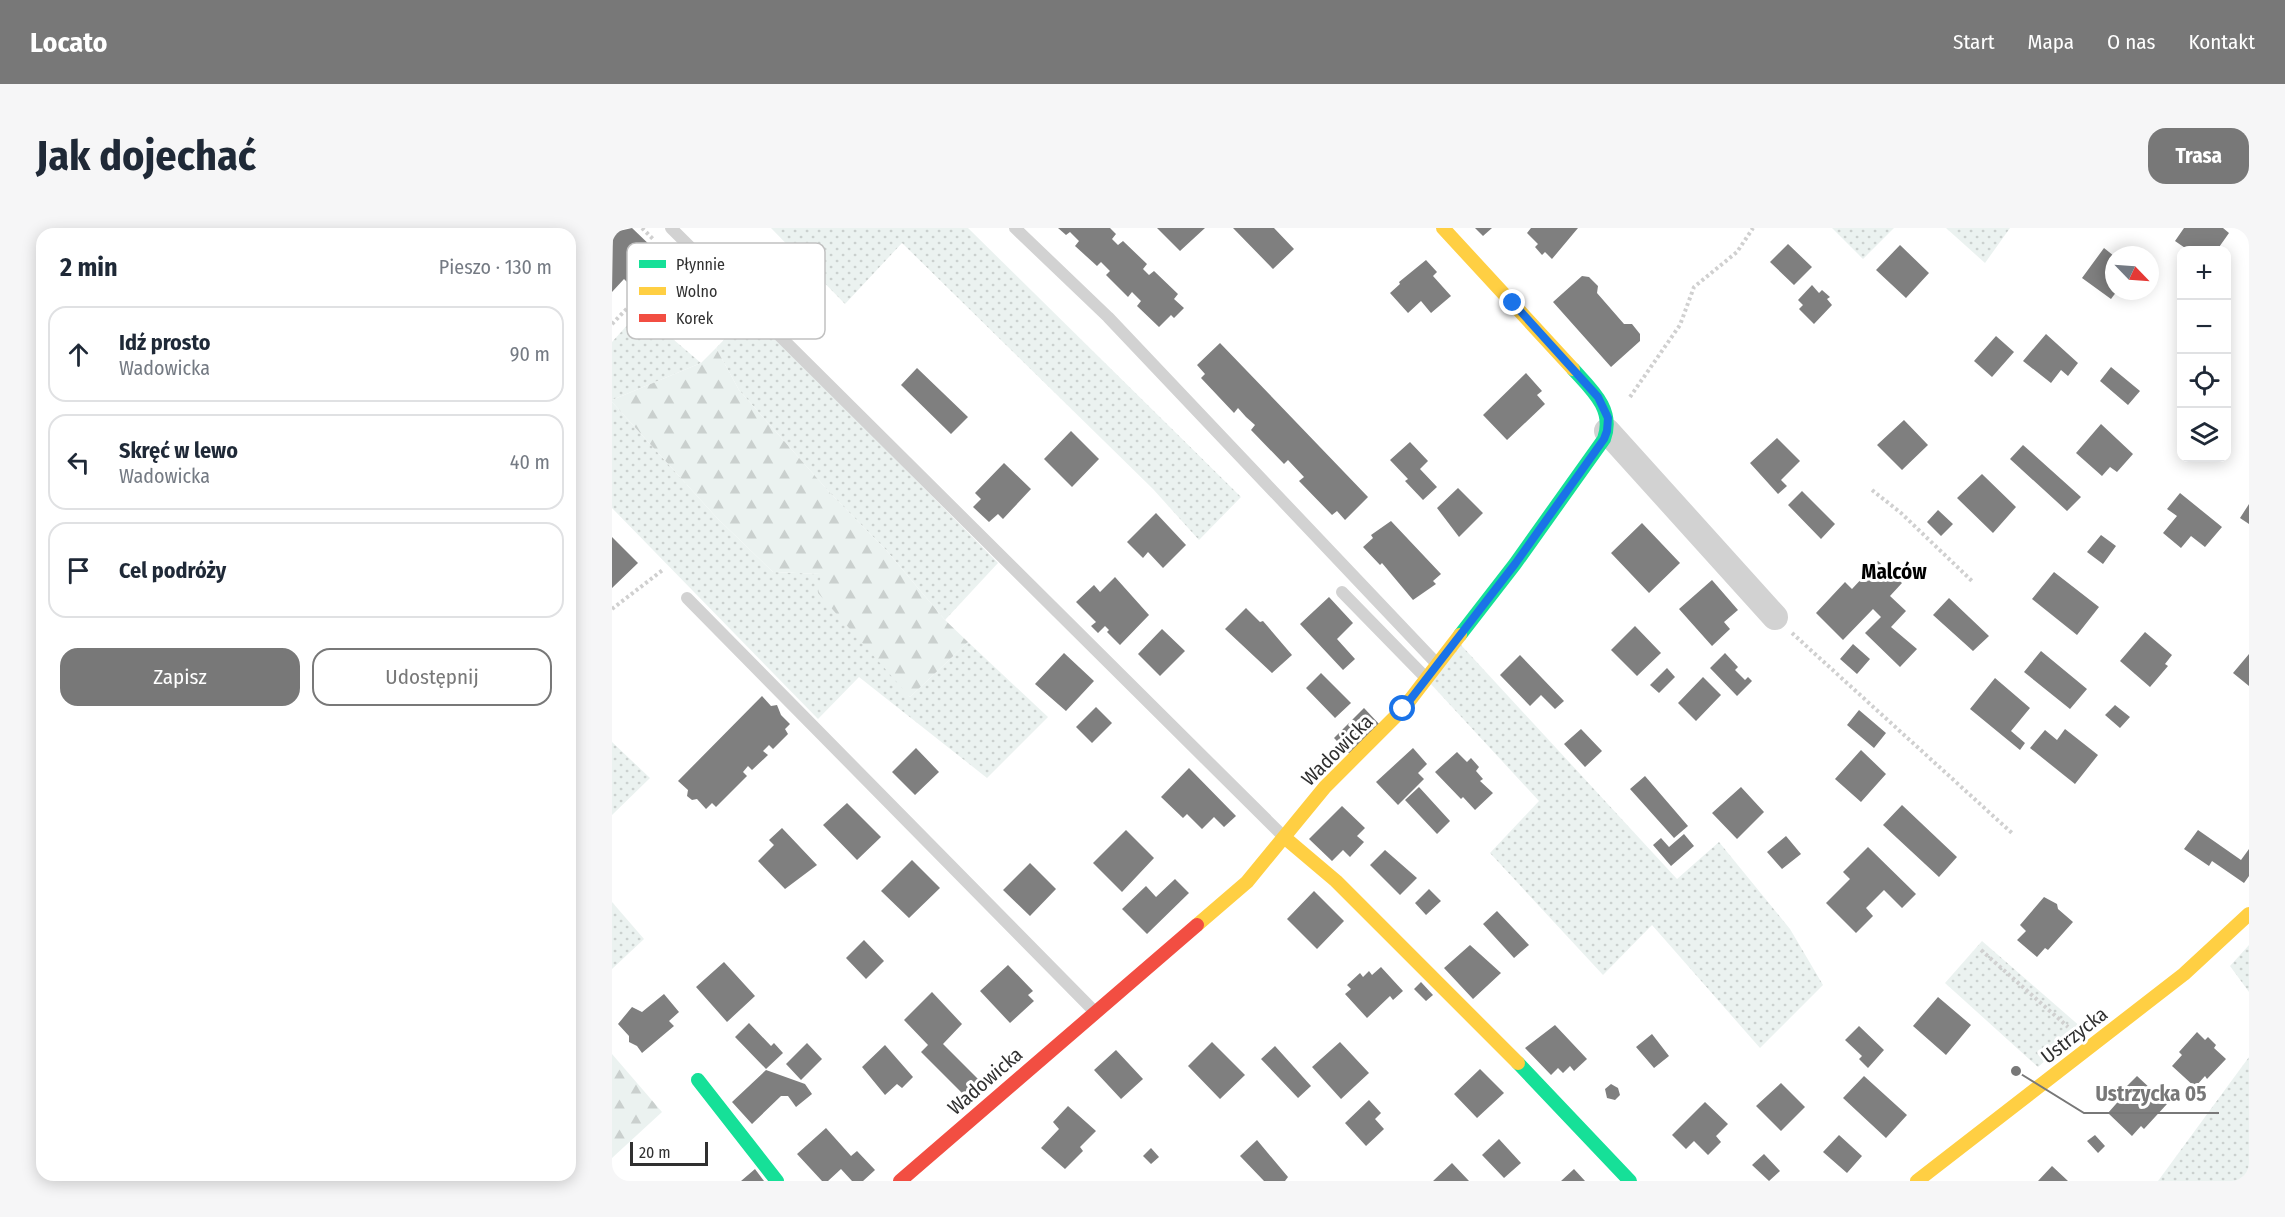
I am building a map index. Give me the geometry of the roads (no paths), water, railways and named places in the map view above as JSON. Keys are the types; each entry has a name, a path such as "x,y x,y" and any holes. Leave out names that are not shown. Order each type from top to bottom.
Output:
{"street":[{"path":"1443,228 1598,397 1608,425 1775,616"},
{"name":"Wadowicka","path":"900,1181 1095,1011 1228,900 1265,862 1325,787 1390,725 1427,679 1548,519 1608,425"},
{"path":"1284,837 1336,881 1570,1115 1630,1181"},
{"name":"Ustrzycka","path":"1917,1181 2202,959 2249,914"},
{"path":"698,1080 777,1181"}],"lane":[{"path":"670,228 685,243"},
{"path":"1015,228 1108,317 1438,664"},
{"path":"782,339 1284,837"},
{"path":"1342,592 1427,679"},
{"path":"687,598 1095,1011"}],"place":[{"name":"Ustrzycka 05","path":"2016,1071"}],"district":[{"name":"Malców","path":"1894,572"}]}
